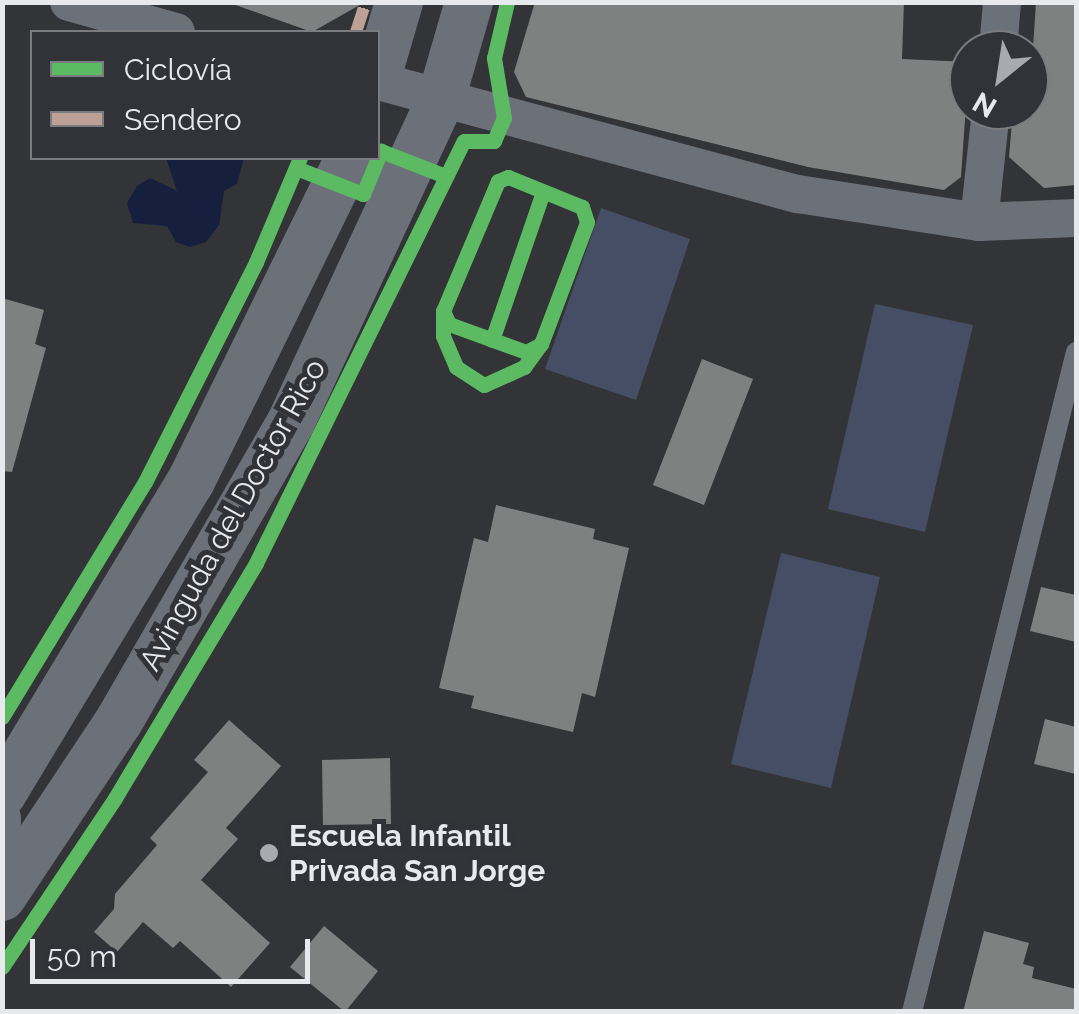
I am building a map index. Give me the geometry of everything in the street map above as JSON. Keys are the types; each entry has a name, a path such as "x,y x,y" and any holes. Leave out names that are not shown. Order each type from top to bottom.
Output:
{"street":[{"path":"69,2 169,30"},
{"path":"380,67 399,2"},
{"name":"Avinguda del Doctor Rico","path":"2,897 118,722 290,424 442,98 468,2"},
{"path":"1000,30 1002,2"},
{"path":"380,82 798,194 978,222 1076,218"},
{"path":"978,222 989,130"},
{"name":"Avinguda del Doctor Rico","path":"2,794 191,481 347,160"},
{"path":"2,818 2,851"}],"lane":[{"path":"912,1012 1076,352"}],"shaded area":[{"path":"167,160 243,160 237,184 224,191 219,225 206,242 190,247 176,242 167,226 133,223 127,203 137,186 150,178 177,191"},
{"path":"601,208 690,239 636,400 545,369"},
{"path":"875,304 973,325 925,532 828,509"},
{"path":"781,553 880,577 831,788 731,764"}],"building":[{"path":"227,2 365,2 316,30"},
{"path":"535,2 904,2 902,59 949,61 949,130 964,130 961,177 944,190 808,167 526,97 514,72"},
{"path":"1036,2 1076,2 1076,185 1044,188 1009,157 1011,130 1049,130 1049,30 1034,30"},
{"path":"2,298 44,310 35,344 46,348 12,472 2,471"},
{"path":"702,359 753,379 704,505 653,485"},
{"path":"496,505 595,529 593,539 629,548 595,697 582,693 573,732 471,708 474,696 439,688 474,538 488,542"},
{"path":"1041,587 1076,595 1076,642 1030,631"},
{"path":"1045,719 1076,727 1076,774 1034,764"},
{"path":"229,720 281,766 226,828 238,839 201,880 270,943 231,987 180,941 173,948 143,922 117,952 94,932 114,909 115,894 157,845 150,838 208,772 194,760"},
{"path":"390,758 391,824 323,825 322,760"},
{"path":"324,926 378,971 345,1012 290,967"},
{"path":"984,931 1029,943 1023,964 1034,967 1032,978 1076,989 1076,1012 963,1012"}],"marked path":[{"path":"357,30 366,2"}],"cycle path":[{"path":"2,967 115,798 256,563 464,141 494,141 504,118 494,58 507,2"},
{"path":"380,153 445,176"},
{"path":"2,717 145,482 256,262 299,160"},
{"path":"296,168 363,194 377,160"},
{"path":"443,311 449,324 526,352 541,344 587,222 582,207 508,177 498,181 443,311 443,336 456,367 484,385 524,367 541,344"},
{"path":"492,340 543,192"}],"place":[{"name":"Escuela Infantil Privada San Jorge","path":"269,853"}]}
